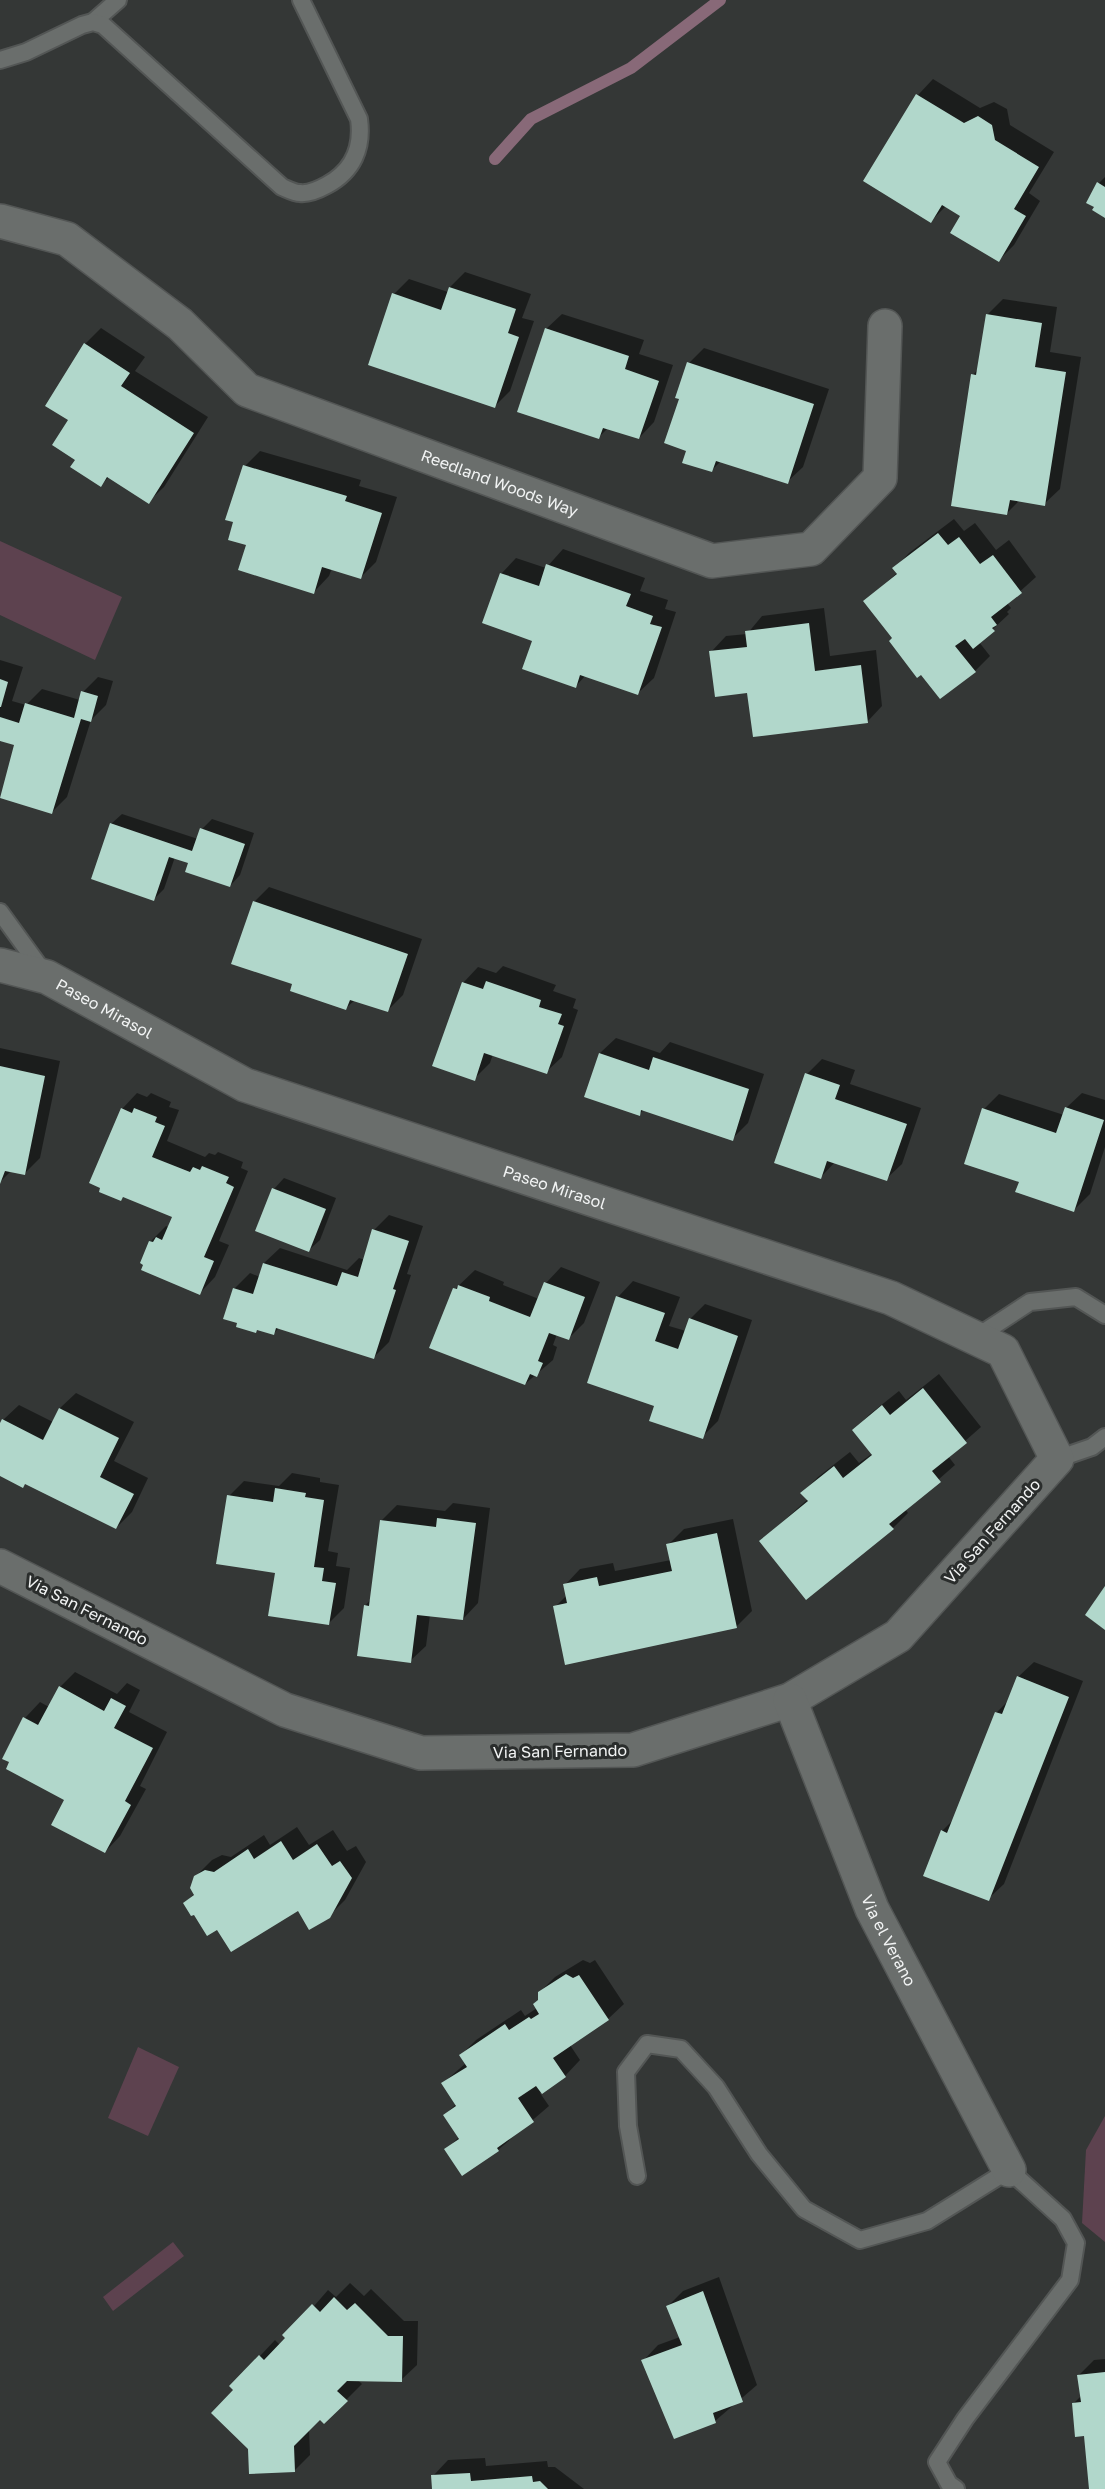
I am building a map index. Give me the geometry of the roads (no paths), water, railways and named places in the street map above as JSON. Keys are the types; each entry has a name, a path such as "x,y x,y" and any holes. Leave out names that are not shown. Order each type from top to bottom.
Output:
{"street":[{"name":"Reedland Woods Way","path":"0,221 67,239 180,324 247,390 712,561 811,549 880,478 885,326"},
{"name":"Paseo Mirasol","path":"0,966 47,977 245,1085 891,1298 1003,1352 1057,1459"},
{"name":"Via San Fernando","path":"0,1566 285,1710 421,1753 633,1750 790,1700 898,1636 1057,1459"},
{"name":"Via el Verano","path":"790,1700 872,1910 1009,2170"}],"lane":[{"path":"0,60 26,52 93,22 118,0"},
{"path":"93,22 103,25 282,187 299,193 316,191 336,180 351,167 359,148 361,134 359,119 302,0"},
{"path":"0,912 47,977"},
{"path":"975,1338 1030,1302 1076,1297 1105,1315"},
{"path":"1057,1459 1092,1447 1105,1437"},
{"path":"637,2176 628,2126 626,2072 648,2043 681,2049 716,2087 759,2154 804,2209 860,2240 927,2222 1009,2170 1063,2219 1076,2243 1070,2280 965,2419 937,2462 949,2484 956,2489"}],"waterway":[{"path":"495,159 531,119 631,68 720,0"}]}
